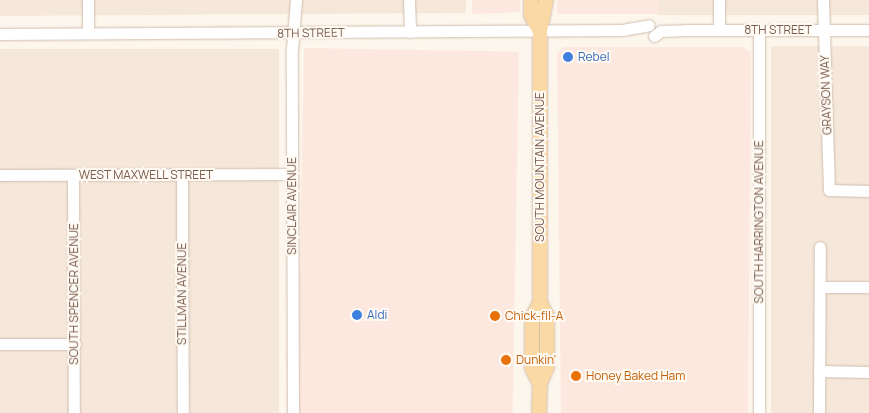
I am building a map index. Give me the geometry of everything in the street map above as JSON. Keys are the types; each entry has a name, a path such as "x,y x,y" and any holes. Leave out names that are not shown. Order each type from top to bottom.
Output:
{"main road":[{"name":"SOUTH MOUNTAIN AVENUE","path":"531,0 531,15 540,31"},
{"name":"SOUTH MOUNTAIN AVENUE","path":"539,413 540,384 532,368 532,318 540,302 540,31 546,0"}],"street":[{"path":"88,0 88,33"},
{"name":"SINCLAIR AVENUE","path":"293,413 292,49 296,34 296,0"},
{"path":"409,0 410,32"},
{"path":"719,0 719,30"},
{"name":"GRAYSON WAY","path":"823,0 829,190 869,191"},
{"name":"8TH STREET","path":"0,34 296,34 622,30 628,36 652,31 680,36 686,30 869,30"},
{"name":"SOUTH HARRINGTON AVENUE","path":"759,30 760,413"},
{"name":"WEST MAXWELL STREET","path":"0,175 182,176 292,174"},
{"name":"SOUTH SPENCER AVENUE","path":"73,176 74,413"},
{"name":"STILLMAN AVENUE","path":"182,176 183,413"},
{"path":"819,413 820,246"},
{"path":"820,287 869,286"},
{"path":"0,344 75,344"},
{"path":"819,371 869,372"}],"shaded area":[{"path":"0,0 466,0 466,13 0,16"},
{"path":"472,0 520,0 520,12 472,14"},
{"path":"557,0 659,0 659,14 557,14"},
{"path":"659,0 869,0 869,15 659,15"},
{"path":"771,46 869,46 869,413 771,413"},
{"path":"563,47 743,47 751,53 748,413 561,413 557,55"},
{"path":"304,48 519,52 513,413 298,413"},
{"path":"0,49 279,49 279,413 0,413"}],"place":[{"name":"Rebel","path":"568,57"},
{"name":"Aldi","path":"357,315"},
{"name":"Chick-fil-A","path":"495,316"},
{"name":"Dunkin'","path":"506,360"},
{"name":"Honey Baked Ham","path":"576,376"}]}
